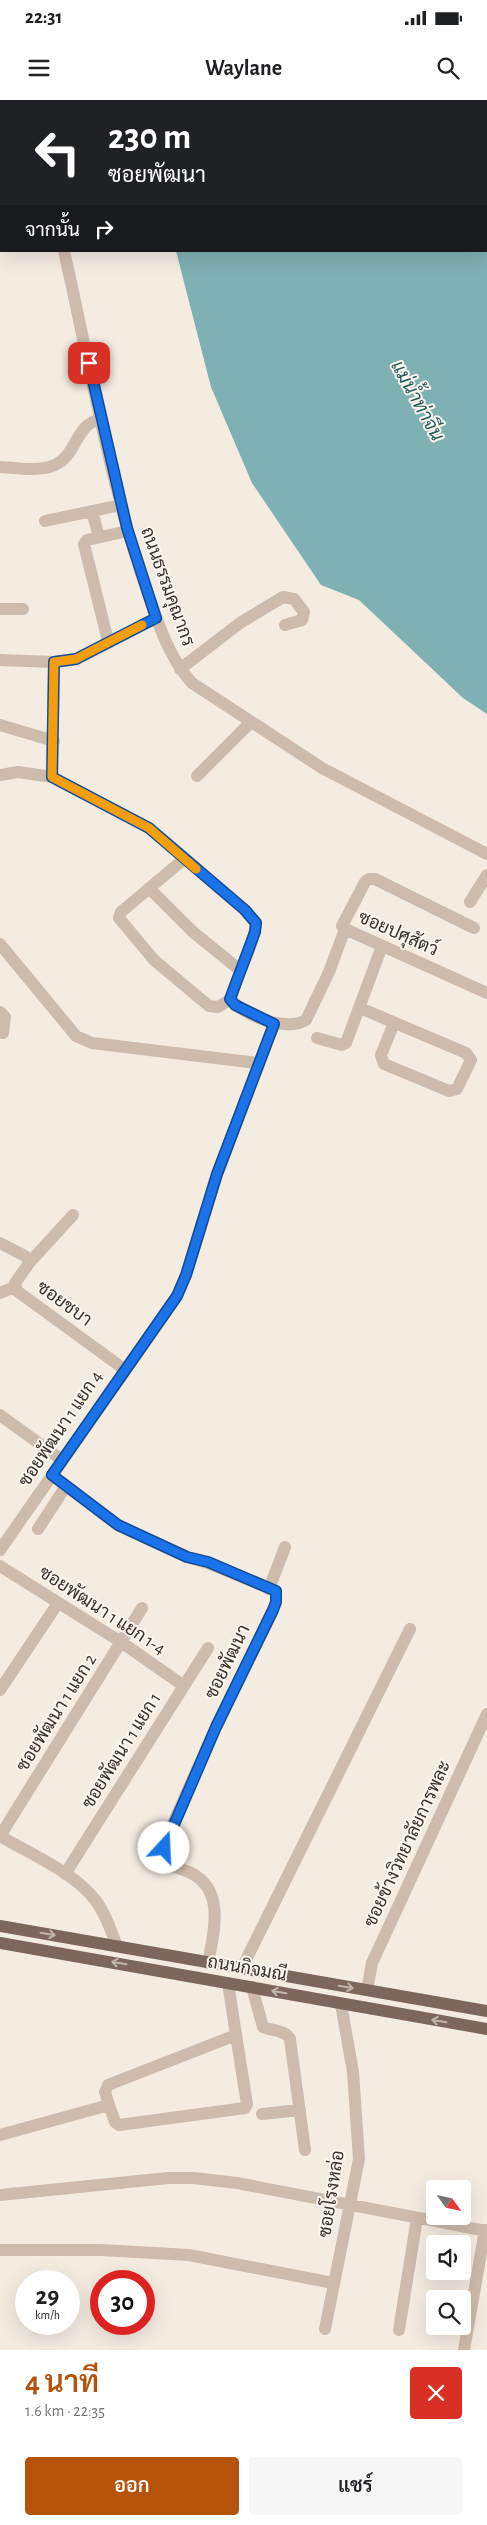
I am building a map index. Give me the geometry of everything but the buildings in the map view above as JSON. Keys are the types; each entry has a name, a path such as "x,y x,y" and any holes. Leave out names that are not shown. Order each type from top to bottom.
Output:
{"main road":[{"name":"ถนนกิจมณี","path":"0,1926 208,1963 368,1984 487,2010"},
{"name":"ถนนกิจมณี","path":"0,1943 487,2029"}],"street":[{"name":"ถนนธรรมคุณากร","path":"64,252 100,418 128,531 156,618 169,652 180,669 192,682 322,768 487,854"},
{"path":"0,467 42,469 54,466 64,459 87,424 100,418"},
{"path":"44,521 121,505"},
{"path":"92,511 99,537"},
{"path":"108,641 84,544 87,540 128,531"},
{"path":"180,669 240,623 283,597 294,599 304,612 302,620 285,625"},
{"path":"0,609 23,609"},
{"path":"0,660 54,662 76,659 156,618"},
{"path":"52,777 54,662"},
{"path":"197,776 251,722"},
{"path":"0,725 54,741"},
{"path":"0,775 18,772 52,777 149,828 245,910 256,923 255,932 230,999 218,1007 209,1006 154,960 121,923 119,918 121,912 184,859"},
{"path":"470,902 487,875"},
{"name":"ซอยปศุสัตว์","path":"474,928 375,879 369,879 365,882 343,922 345,929 487,993"},
{"path":"149,888 193,932 240,970"},
{"path":"230,999 235,1005 274,1024 291,1026 306,1020 329,972 345,929"},
{"path":"0,944 76,1036 92,1043 257,1063"},
{"path":"317,1038 342,1045 346,1043 382,946"},
{"path":"360,1008 470,1056 458,1089 449,1091 384,1064 381,1055 394,1023"},
{"path":"0,1012 5,1017 3,1033"},
{"name":"ซอยพัฒนา 1 แยก 4","path":"0,1550 5,1533 52,1475 124,1369 170,1306 182,1285 217,1174 257,1063 274,1024"},
{"path":"30,1262 73,1215"},
{"name":"ซอยชบา","path":"0,1243 25,1256 30,1262 14,1287 17,1291 124,1369"},
{"path":"0,1293 14,1287"},
{"path":"0,1415 62,1460"},
{"path":"52,1475 118,1525 187,1557 208,1562 269,1589 285,1547"},
{"path":"38,1530 66,1486"},
{"name":"ซอยพัฒนา 1 แยก 1-4","path":"0,1566 122,1642 184,1686"},
{"name":"ซอยพัฒนา","path":"208,1963 215,1927 215,1903 205,1885 190,1872 170,1867 162,1858 168,1835 212,1736 273,1610 276,1602 276,1591 269,1589"},
{"path":"0,1690 58,1603"},
{"name":"ซอยพัฒนา 1 แยก 2","path":"0,1836 142,1608"},
{"path":"242,1968 410,1630"},
{"name":"ซอยพัฒนา 1 แยก 1","path":"65,1874 208,1648"},
{"name":"ซอยข้างวิทยาลัยการพละ","path":"368,1984 372,1963 487,1714"},
{"path":"0,1836 65,1874 83,1887 96,1901 104,1914 117,1946"},
{"path":"228,1983 247,2104 245,2108 118,2125 115,2122 105,2092 108,2085 236,2035"},
{"path":"252,1987 263,2027 273,2032 284,2033 290,2039 305,2150"},
{"name":"ซอยโรงหล่อ","path":"326,2329 333,2283 359,2159 353,2072 341,2004"},
{"path":"0,2135 109,2105"},
{"path":"262,2114 300,2110"},
{"path":"0,2195 168,2178 194,2178 236,2183 486,2231 464,2350"},
{"path":"398,2330 417,2218"},
{"path":"0,2250 101,2250 189,2255 333,2283"}],"water":[{"name":"แม่น้ำท่าจีน","path":"176,252 487,252 487,714 463,698 359,600 321,585 252,483 211,387"}],"slow traffic":[{"path":"142,625 76,659 54,662 55,688 53,704 55,722 52,777 149,828 196,869"}],"route":[{"path":"89,363 100,418 127,528 156,618 108,641 83,656 76,659 54,662 55,688 53,704 55,722 52,777 149,828 245,910 256,923 255,932 230,999 235,1005 274,1024 257,1063 217,1174 186,1275 177,1296 124,1369 52,1475 118,1525 187,1557 208,1562 276,1591 276,1602 273,1610 216,1727 164,1848"}]}
